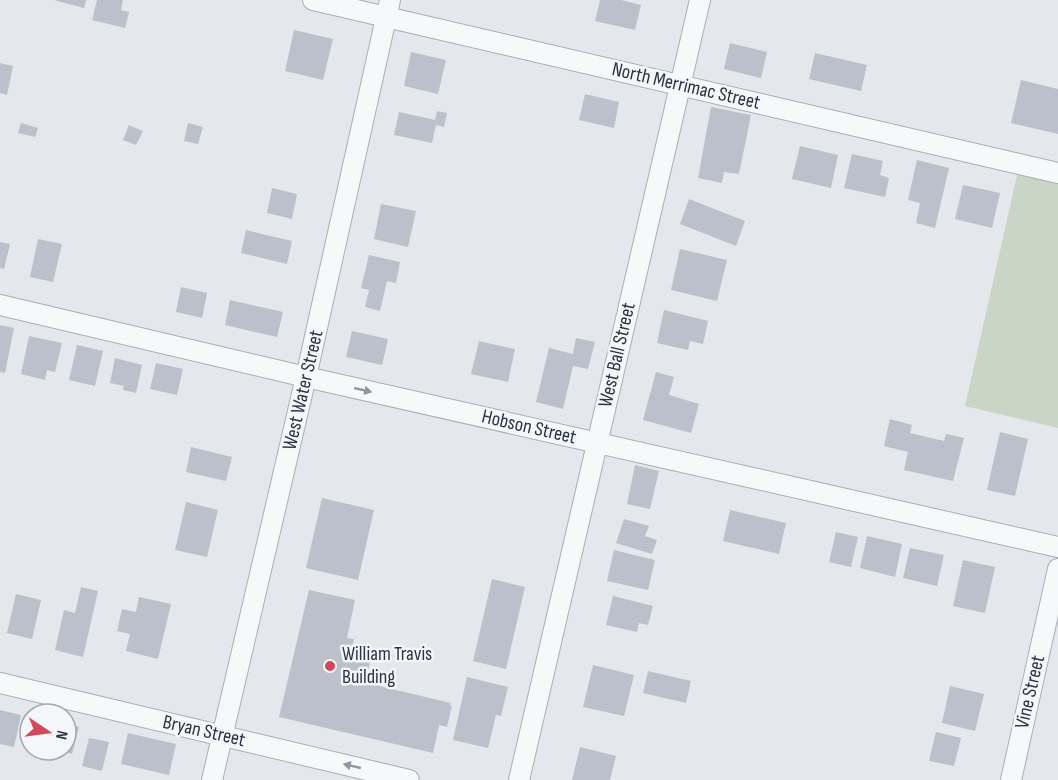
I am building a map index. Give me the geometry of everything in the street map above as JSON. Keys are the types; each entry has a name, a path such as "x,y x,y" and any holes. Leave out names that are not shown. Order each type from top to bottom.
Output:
{"street":[{"name":"North Merrimac Street","path":"313,0 388,8 680,85 1058,174"},
{"name":"West Ball Street","path":"519,780 700,0"},
{"name":"West Water Street","path":"212,780 306,377 388,8"},
{"name":"Hobson Street","path":"0,305 1058,548"},
{"name":"Vine Street","path":"1011,780 1058,569"},
{"name":"Bryan Street","path":"0,683 409,780"}],"green space":[{"path":"1018,171 1058,181 1058,428 965,406"}],"building":[{"path":"54,0 86,0 84,8"},
{"path":"97,0 123,0 121,10 129,12 125,28 92,20"},
{"path":"600,0 621,0 641,5 635,30 595,21"},
{"path":"294,30 333,39 323,80 285,71"},
{"path":"730,43 767,52 761,78 724,69"},
{"path":"411,52 446,60 438,94 404,86"},
{"path":"815,53 867,65 861,91 809,79"},
{"path":"0,63 13,66 7,95 0,93"},
{"path":"1021,80 1058,89 1058,134 1011,123"},
{"path":"585,94 619,102 614,128 579,120"},
{"path":"711,107 751,115 739,174 724,172 722,183 698,178"},
{"path":"437,111 447,113 444,127 436,125 432,143 394,135 399,112 435,120"},
{"path":"21,123 38,128 35,137 18,133"},
{"path":"188,123 203,127 198,144 184,141"},
{"path":"129,125 143,131 136,145 123,140"},
{"path":"800,146 838,155 831,188 792,179"},
{"path":"852,154 883,161 880,175 889,178 885,197 844,188"},
{"path":"917,160 949,168 935,228 916,223 920,203 908,200"},
{"path":"963,185 1000,193 992,228 955,219"},
{"path":"272,188 297,194 292,219 267,213"},
{"path":"689,199 745,221 736,246 680,224"},
{"path":"381,204 416,211 408,247 374,239"},
{"path":"246,230 292,241 287,264 241,253"},
{"path":"38,239 62,244 53,282 30,277"},
{"path":"0,242 10,244 4,269 0,268"},
{"path":"680,249 727,260 717,301 671,290"},
{"path":"369,255 400,262 396,283 387,281 380,311 365,307 369,290 361,288"},
{"path":"181,287 207,293 202,318 176,312"},
{"path":"230,300 283,312 277,337 225,325"},
{"path":"664,310 708,321 703,344 690,341 688,350 657,343"},
{"path":"0,325 14,328 5,373 0,372"},
{"path":"352,331 388,339 382,365 346,357"},
{"path":"29,336 62,343 55,372 47,370 45,380 21,374"},
{"path":"576,338 595,342 588,369 573,366 563,409 536,402 549,348 573,354"},
{"path":"479,341 515,349 508,382 471,374"},
{"path":"77,345 103,351 95,386 69,380"},
{"path":"115,358 142,365 136,393 123,390 124,386 110,383"},
{"path":"156,363 183,369 177,395 150,389"},
{"path":"656,372 674,377 669,395 699,404 691,433 643,420"},
{"path":"890,419 912,425 910,433 944,441 946,434 964,438 953,481 904,470 908,452 884,446"},
{"path":"1000,432 1028,439 1015,496 987,490"},
{"path":"191,447 232,457 226,481 186,472"},
{"path":"635,465 659,471 650,509 627,504"},
{"path":"322,498 374,510 358,580 306,568"},
{"path":"186,502 218,510 207,557 175,550"},
{"path":"730,510 786,523 779,554 723,541"},
{"path":"624,519 649,526 645,536 657,540 652,554 616,543"},
{"path":"836,532 858,537 851,567 829,562"},
{"path":"867,536 902,544 895,577 860,568"},
{"path":"910,548 944,555 937,586 903,578"},
{"path":"614,550 655,560 648,590 607,581"},
{"path":"963,560 995,567 985,613 953,606"},
{"path":"492,579 525,587 506,669 473,661"},
{"path":"81,587 98,591 83,657 55,650 64,610 75,613"},
{"name":"William Travis Building","path":"309,590 355,600 347,638 354,639 351,653 371,658 367,674 381,677 379,686 451,703 447,727 439,725 433,753 279,717"},
{"path":"16,594 41,600 32,639 7,633"},
{"path":"613,596 653,606 648,625 639,623 637,632 606,625"},
{"path":"139,597 171,604 158,659 126,651 130,634 117,631 122,609 136,612"},
{"path":"593,665 634,675 624,716 583,707"},
{"path":"648,671 691,681 686,703 643,693"},
{"path":"467,677 508,687 501,716 496,715 488,748 453,740"},
{"path":"950,686 984,694 975,731 942,723"},
{"path":"0,710 18,714 14,747 0,744"},
{"path":"936,732 961,738 954,766 929,761"},
{"path":"128,733 176,744 169,775 121,764"},
{"path":"89,738 109,742 102,771 82,766"},
{"path":"580,747 616,756 610,780 572,780"}],"place":[{"name":"William Travis Building","path":"330,666"}]}
